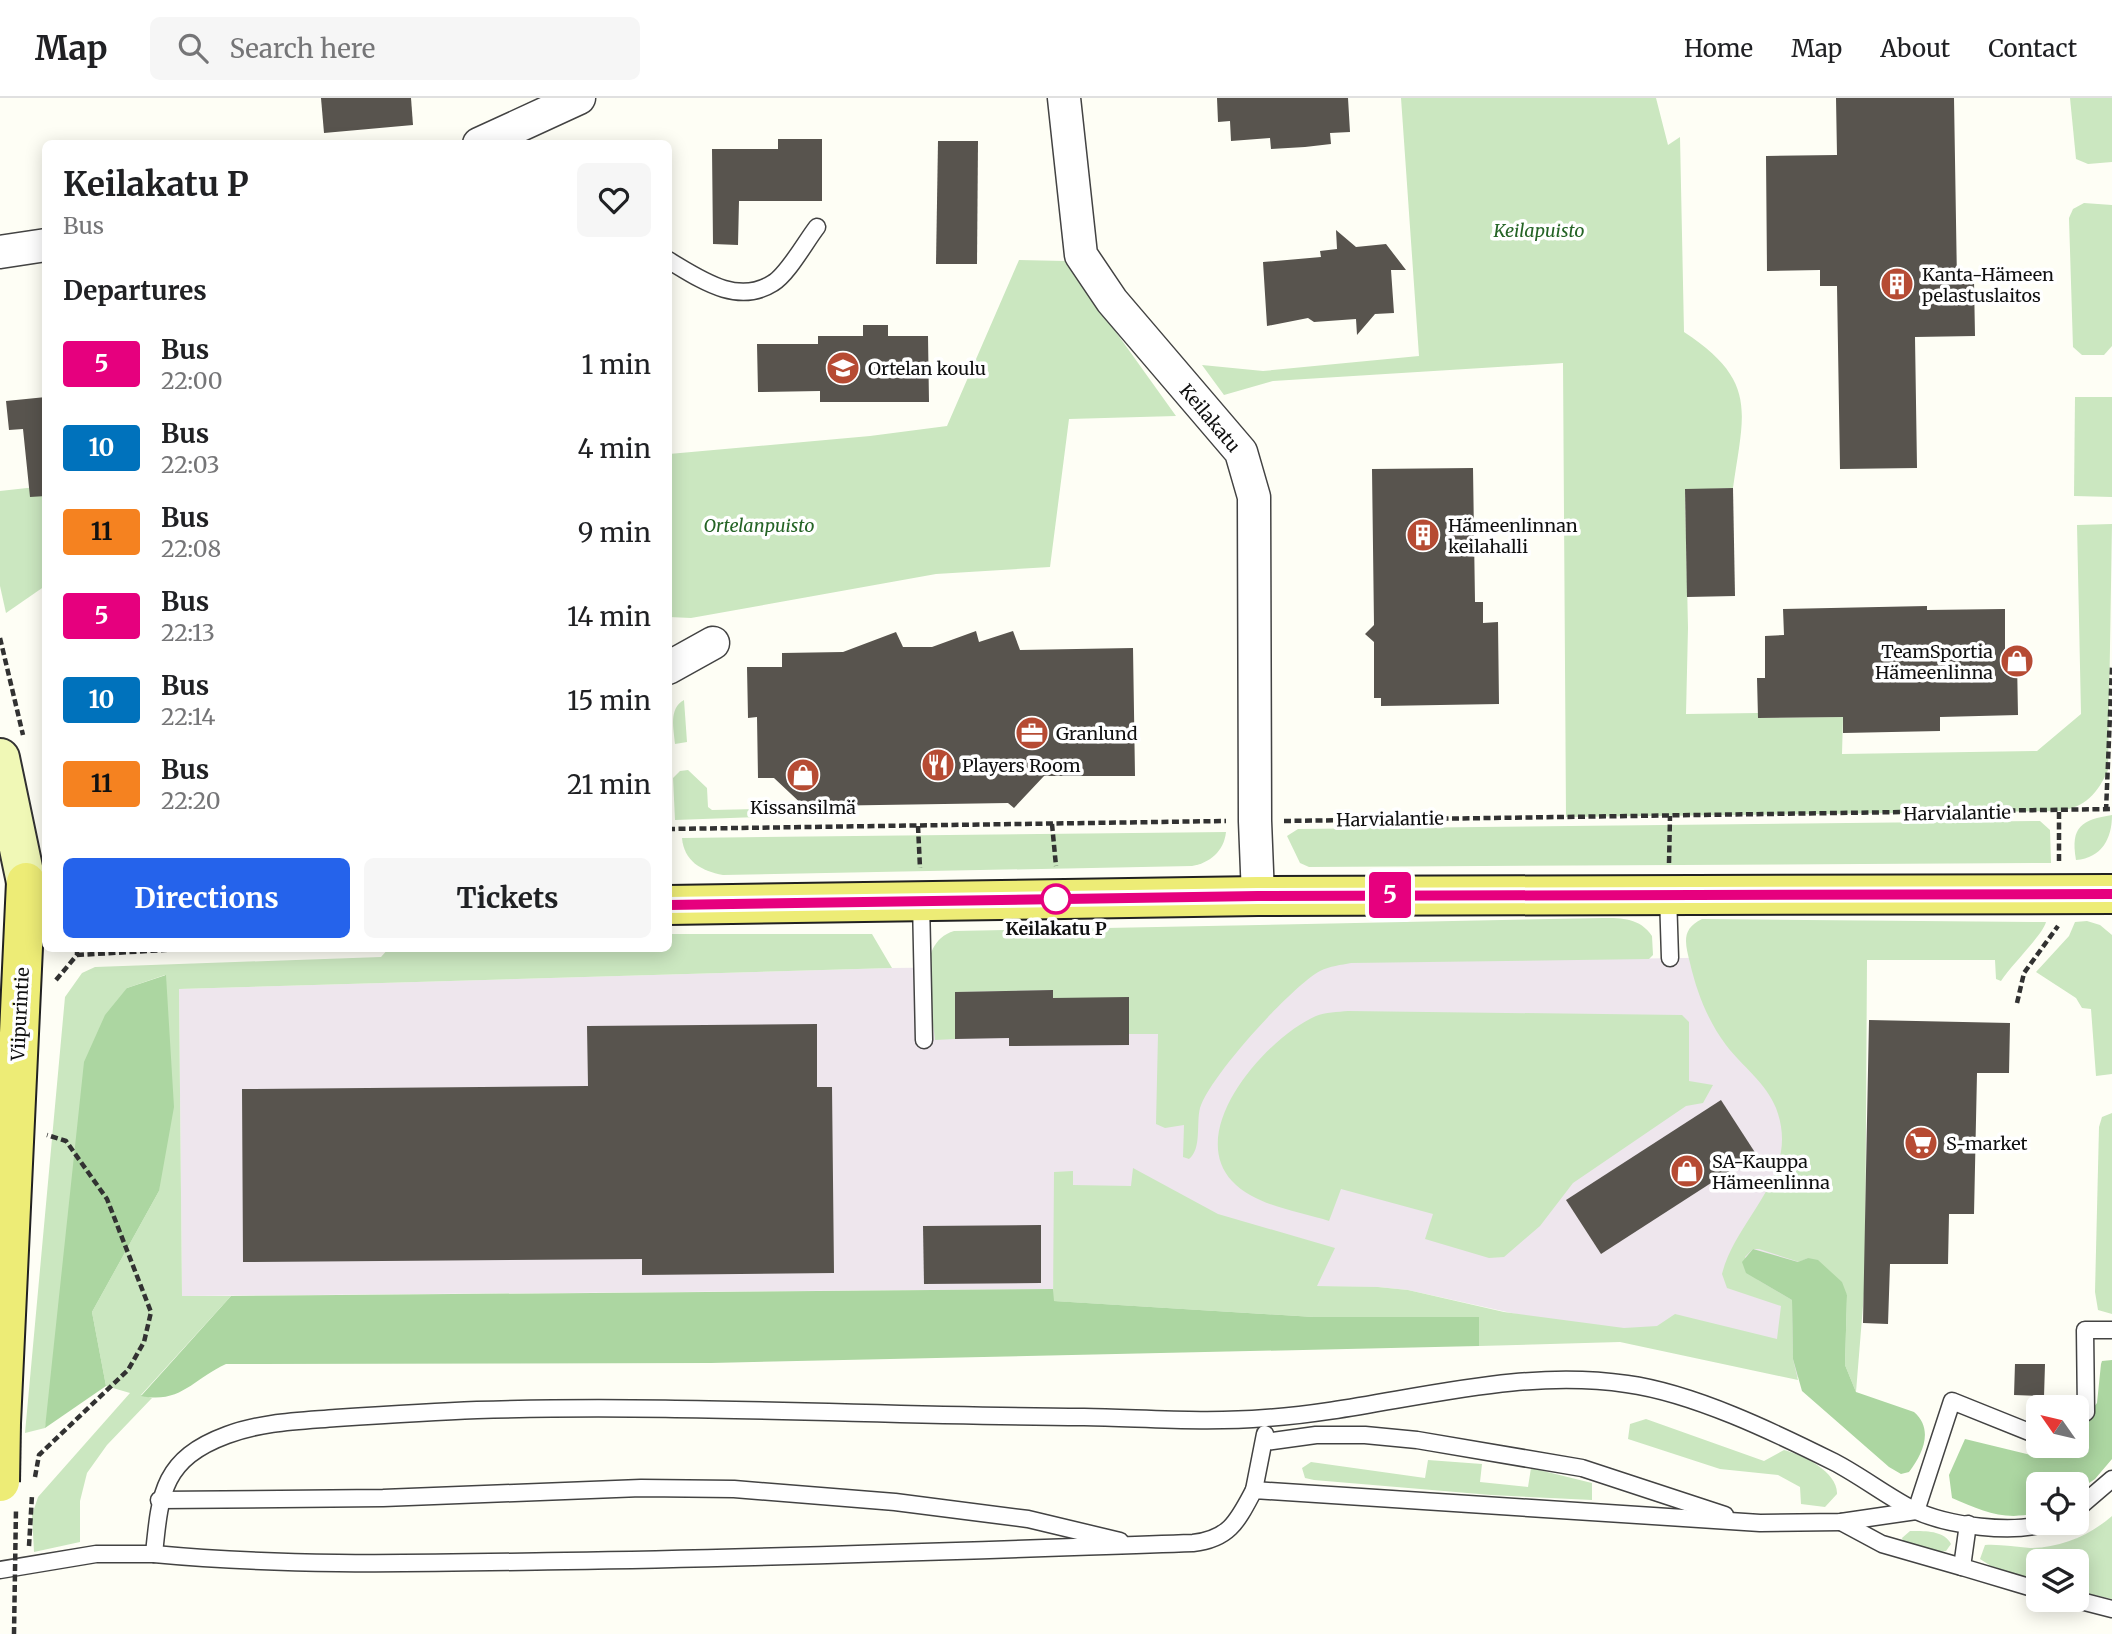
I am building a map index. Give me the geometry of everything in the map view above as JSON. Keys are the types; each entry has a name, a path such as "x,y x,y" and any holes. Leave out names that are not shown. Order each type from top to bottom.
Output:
{"main road":[{"name":"Viipurintie","path":"13,751 24,882 1,1423 21,1489"},
{"path":"672,905 1258,896 2112,894"}],"street":[{"path":"490,140 579,98"},
{"name":"Keilakatu","path":"1064,98 1081,255 1112,301 1241,452 1254,497 1255,821 1258,896"},
{"path":"0,251 42,246"},
{"path":"672,666 713,643"}],"lane":[{"path":"672,262 724,290 749,293 775,282 817,227"},
{"path":"1668,895 1670,958"},
{"path":"921,901 924,1040"},
{"path":"2086,1395 2085,1329 2112,1330"},
{"path":"154,1554 159,1500 171,1474 182,1462 210,1443 265,1425 541,1408 709,1408 999,1417 1265,1418 1508,1384 1621,1382 1698,1402 1829,1460 1916,1511 1968,1524 2010,1530 2026,1527"},
{"path":"1916,1511 1952,1401 2026,1431"},
{"path":"0,1570 96,1554 154,1554 239,1562 395,1564 768,1558 1193,1543 1220,1537 1236,1520 1254,1490 1265,1442 1265,1418"},
{"path":"1265,1442 1316,1435 1365,1435 1558,1463 1615,1477 1742,1522"},
{"path":"2089,1499 2112,1479"},
{"path":"159,1500 383,1498 640,1489 734,1489 895,1502 1028,1519 1061,1524 1133,1544"},
{"path":"1254,1490 1742,1522 1841,1522 1916,1511"},
{"path":"1841,1522 1882,1544 2026,1586"},
{"path":"1962,1567 1968,1524"},
{"path":"2089,1603 2112,1609"}],"path":[{"path":"0,638 13,751"},
{"path":"2109,810 2112,667"},
{"name":"Harvialantie","path":"672,829 2109,810"},
{"path":"2017,1003 2024,973 2058,930 2059,811"},
{"path":"1668,895 1670,816"},
{"path":"1052,824 1056,866"},
{"path":"918,826 921,901"},
{"path":"77,955 130,952"},
{"name":"Viipurintie","path":"56,979 77,955"},
{"path":"15,1634 21,1489 39,1455 128,1370 144,1342 151,1312 107,1199 66,1141 47,1135"},
{"path":"21,1489 29,1564"}],"shaded area":[{"path":"1831,956 1829,1384 1408,1290 1378,1287 1234,1286 1055,1257 1053,1289 182,1296 179,989 892,968"}],"green space":[{"name":"Keilapuisto","path":"1401,98 1656,98 1668,145 1680,137 1684,332 1724,366 1735,383 1742,418 1733,488 1685,490 1688,628 1686,714 1758,713 1759,718 1843,717 1842,754 2037,751 2081,714 2077,525 2112,524 2108,770 2090,798 2076,807 2059,811 1566,817 1563,363 1273,381 1224,395 1202,365 1263,371 1419,356"},
{"path":"2070,98 2112,98 2112,162 2088,164 2076,159"},
{"path":"2084,203 2112,205 2112,346 2104,355 2082,355 2073,347 2069,218 2073,209"},
{"name":"Ortelanpuisto","path":"1019,260 1065,261 1176,416 1069,419 1050,567 936,574 691,618 672,617 672,454 870,436 947,426"},
{"path":"2075,397 2112,397 2112,497 2074,496"},
{"path":"42,486 42,588 6,613 0,586 0,491"},
{"path":"684,700 687,742 675,744 674,714"},
{"path":"688,770 707,788 708,807 712,810 757,809 758,817 675,820 673,778 680,771"},
{"path":"2112,815 2110,831 2104,845 2093,855 2076,860 2075,839 2080,827 2093,819"},
{"path":"2040,821 2050,830 2051,863 1309,867 1300,863 1287,836 1298,829"},
{"path":"1226,832 1225,839 1215,855 1192,866 723,875 695,864 686,853 682,838"},
{"path":"1624,919 1642,926 1652,936 1653,955 1649,959 1351,963 1320,971 1272,1013 1219,1075 1200,1108 1196,1149 1189,1159 1183,1157 1184,1125 1165,1128 1156,1124 1158,1034 1129,1034 1053,998 1052,990 955,992 955,1039 935,1040 929,994 929,962 933,949 941,938 954,931"},
{"path":"1702,919 2046,922 2039,935 2001,981 1996,979 1995,960 1867,960 1865,1281 1856,1392 1845,1365 1847,1295 1808,1258 1799,1262 1759,1249 1753,1249 1745,1257 1758,1280 1792,1300 1793,1359 1798,1380 1620,1342 1479,1346 1479,1317 1314,1317 1053,1301 1054,1172 1073,1171 1073,1185 1131,1186 1133,1168 1218,1214 1335,1248 1317,1286 1408,1290 1504,1312 1624,1328 1657,1326 1675,1314 1777,1339 1781,1306 1727,1288 1722,1274 1729,1253 1774,1175 1781,1155 1782,1132 1772,1099 1720,1036 1700,996 1688,956 1686,937 1691,927"},
{"path":"2087,921 2100,925 2112,935 2112,1074 2096,1076 2091,1009 2082,1008 2076,998 2036,972 2069,936 2075,922"},
{"path":"672,934 872,934 892,968 179,989 182,1296 231,1296 141,1395 152,1398 107,1445 87,1473 80,1501 80,1542 34,1552 32,1515 38,1497 130,1393 106,1386 92,1312 159,1191 165,975 127,988 45,1428 25,1433 65,997 82,973 95,967 381,957 385,952 672,952"},
{"path":"166,975 174,1107 159,1191 92,1312 106,1386 45,1428 84,1062 105,1015 127,988"},
{"path":"1348,1011 1682,1015 1689,1022 1689,1081 1713,1085 1703,1103 1686,1106 1573,1183 1540,1226 1504,1257 1489,1258 1425,1239 1433,1214 1341,1189 1329,1221 1265,1202 1232,1181 1220,1160 1218,1136 1225,1111 1238,1086 1256,1063 1297,1027 1320,1015"},
{"path":"2112,1113 2112,1314 2098,1310 2095,1292 2099,1127 2102,1117"},
{"path":"1753,1249 1798,1262 1808,1258 1818,1260 1842,1282 1847,1295 1845,1365 1856,1392 1914,1412 1924,1426 1922,1450 1909,1472 1901,1474 1889,1467 1802,1391 1793,1359 1792,1300 1746,1273 1742,1262"},
{"path":"1053,1289 1054,1301 1314,1317 1479,1317 1479,1346 711,1363 226,1364 177,1393 155,1398 141,1396 231,1296"},
{"path":"2112,1360 2112,1459 2095,1479 2089,1483 2089,1472 2026,1472 2026,1515 1994,1514 1952,1498 1949,1475 1965,1439 2026,1454 2026,1458 2090,1458 2090,1412 2097,1403 2102,1361"},
{"path":"1646,1419 1764,1461 1784,1450 1792,1452 1826,1472 1836,1486 1837,1494 1825,1507 1801,1504 1800,1487 1778,1475 1720,1469 1628,1439 1630,1424"},
{"path":"1428,1460 1482,1464 1480,1482 1528,1487 1531,1468 1592,1483 1592,1500 1491,1495 1314,1480 1305,1478 1302,1468 1311,1462 1425,1478"},
{"path":"2112,1516 2112,1599 2089,1594 2089,1549 2026,1549 2026,1578 1991,1566 1980,1559 1985,1545 2030,1548 2052,1546 2089,1535"},
{"path":"1910,1531 1939,1534 1951,1544 1946,1551 1932,1553 1904,1544 1902,1538"}],"building":[{"path":"321,98 411,98 413,125 324,133"},
{"path":"1217,98 1348,98 1350,132 1330,133 1331,144 1305,147 1271,149 1270,138 1231,141 1230,121 1218,122"},
{"name":"Kanta-Hämeen pelastuslaitos","path":"1836,98 1954,98 1957,282 1974,281 1975,336 1915,337 1917,468 1840,469 1837,286 1820,286 1820,270 1767,271 1766,156 1837,155"},
{"path":"778,139 822,139 822,201 739,201 738,245 713,244 712,149 778,149"},
{"path":"938,141 978,141 977,264 936,264"},
{"path":"1336,230 1356,247 1386,244 1406,270 1391,270 1394,313 1375,314 1357,335 1356,319 1314,322 1308,318 1267,326 1263,262 1321,257 1320,251 1337,249"},
{"name":"Ortelan koulu","path":"863,325 888,325 888,336 928,336 929,402 820,402 820,391 758,392 757,344 818,344 818,336 863,336"},
{"path":"42,397 42,496 30,497 23,429 9,430 6,401"},
{"name":"Hämeenlinnan keilahalli","path":"1473,468 1475,602 1483,602 1483,623 1498,622 1499,704 1381,706 1381,698 1374,698 1374,642 1365,634 1374,625 1372,469"},
{"path":"1733,488 1735,596 1687,597 1685,489"},
{"path":"1927,606 1927,610 2005,609 2005,661 2017,661 2018,715 1940,717 1940,731 1843,733 1843,717 1758,718 1757,678 1765,678 1765,636 1784,635 1783,609"},
{"path":"976,631 979,642 1013,631 1020,650 1133,648 1135,776 1044,776 1014,808 1008,803 815,806 807,809 774,778 758,778 757,717 748,718 747,667 782,667 782,653 843,652 896,632 903,647 932,647"},
{"path":"1053,990 1053,998 1129,997 1129,1045 1009,1046 1009,1038 955,1039 955,992"},
{"name":"S-market","path":"1869,1020 2010,1023 2009,1073 1977,1073 1974,1214 1949,1214 1948,1264 1890,1264 1888,1324 1863,1323"},
{"path":"817,1024 817,1087 832,1087 834,1273 642,1275 642,1259 243,1262 242,1089 588,1086 587,1026"},
{"path":"1721,1100 1756,1154 1601,1254 1566,1200"},
{"path":"1041,1225 1041,1283 924,1284 923,1226"},
{"path":"2015,1364 2045,1364 2044,1395 2014,1395"}],"bus line":[{"name":"5","path":"672,905 1258,896 2112,894"}],"place":[{"name":"Kanta-Hämeen pelastuslaitos","path":"1897,284"},
{"name":"Ortelan koulu","path":"843,368"},
{"name":"Hämeenlinnan keilahalli","path":"1423,535"},
{"name":"TeamSportia Hämeenlinna","path":"2017,661"},
{"name":"Granlund","path":"1032,733"},
{"name":"Players Room","path":"938,765"},
{"name":"Kissansilmä","path":"803,775"},
{"name":"Keilakatu P","path":"1056,899"},
{"name":"S-market","path":"1921,1143"},
{"name":"SA-Kauppa Hämeenlinna","path":"1687,1171"}]}
